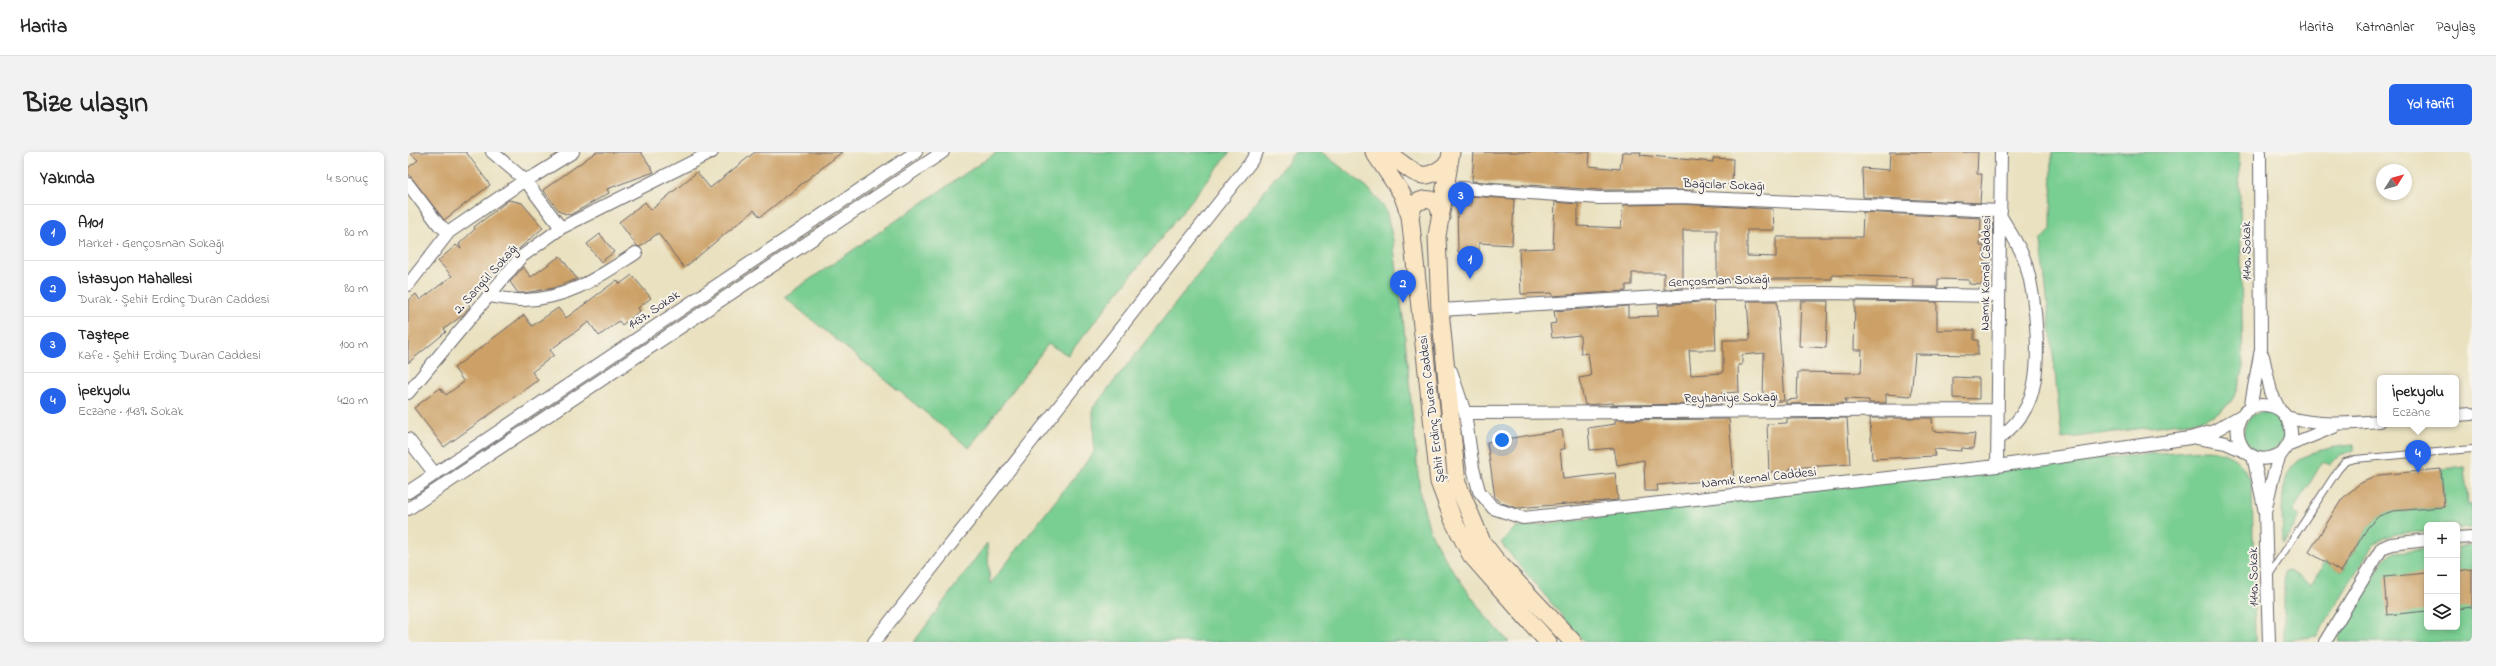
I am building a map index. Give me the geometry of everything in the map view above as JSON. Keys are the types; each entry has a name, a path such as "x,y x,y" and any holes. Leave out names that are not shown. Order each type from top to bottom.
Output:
{"main road":[{"name":"Şehit Erdinç Duran Caddesi","path":"1374,152 1402,194 1410,216 1439,482 1454,522 1471,556 1548,642"},
{"path":"1383,152 1421,176 1432,175 1450,157"},
{"name":"Şehit Erdinç Duran Caddesi","path":"1450,157 1441,220 1437,236 1440,310 1457,483 1482,542 1495,559 1573,642"},
{"path":"1410,216 1414,204 1424,198 1434,200 1439,204 1441,220"}],"street":[{"path":"492,152 525,180 561,228"},
{"path":"408,284 449,232 525,180 536,175 573,152"},
{"name":"2. Sarıgül Sokağı","path":"408,394 521,257 561,228 712,152"},
{"name":"1437. Sokak","path":"408,492 916,152"},
{"path":"408,509 943,152"},
{"path":"874,642 1250,164 1257,152"},
{"path":"1250,164 1263,152"},
{"name":"Namık Kemal Caddesi","path":"1997,466 2001,152"},
{"name":"1440. Sokak","path":"2260,152 2261,350"},
{"path":"408,184 439,225 449,232"},
{"name":"Bağcılar Sokağı","path":"1446,187 1599,198 1680,197 2000,213"},
{"path":"1998,440 2015,426 2028,404 2035,378 2037,347 2034,299 2026,263 2000,213"},
{"path":"488,296 524,301 564,294 590,282 636,253"},
{"name":"Gençosman Sokağı","path":"1440,310 1711,294 1825,293 1999,296"},
{"path":"1443,343 1465,413"},
{"path":"2261,350 2247,412 2237,431 2238,440 2250,454 2265,512"},
{"path":"2261,350 2271,392 2291,429 2273,475 2265,512"},
{"path":"2190,438 2214,431 2247,412 2267,405 2282,413 2316,424 2339,425 2377,421"},
{"name":"Reyhaniye Sokağı","path":"1465,413 1998,410"},
{"name":"Namık Kemal Caddesi","path":"1465,413 1473,468 1479,491 1493,508 1523,518 1997,466 2190,438"},
{"path":"2459,415 2472,414"},
{"path":"2190,438 2226,443 2265,459 2339,425"},
{"path":"408,439 435,474"},
{"name":"1440. Sokak","path":"2265,512 2269,642"},
{"path":"2460,538 2472,537"},
{"path":"2325,642 2382,548 2391,544 2424,540"}],"lane":[{"path":"2268,575 2338,470 2345,462 2355,459 2472,449"}],"green space":[{"path":"997,152 1230,152 1068,355 1048,344 969,448 784,297"},
{"path":"1295,152 1321,152 1367,187 1386,210 1393,240 1403,318 1420,494 1430,531 1443,556 1485,616 1509,642 914,642 987,543 990,584 1094,452 1093,408"},
{"path":"2052,152 2239,152 2243,372 2234,397 2219,412 2202,420 2062,439 2041,241 2051,230"},
{"path":"2268,412 2275,415 2281,421 2284,432 2283,440 2275,449 2268,452 2260,452 2253,449 2245,440 2244,428 2247,421 2256,413"},
{"path":"2354,445 2354,450 2340,455 2330,465 2323,461 2293,511 2300,516 2283,545 2282,502 2284,486 2289,472 2297,462 2310,454 2329,448"},
{"path":"2210,450 2226,454 2239,462 2252,485 2255,642 1584,642 1501,543 1515,528 1997,466"},
{"path":"2465,467 2468,505 2472,505 2472,528 2460,529 2460,522 2424,522 2424,532 2396,534 2382,539 2370,549 2317,636 2284,641 2284,572 2289,571 2311,584 2325,562 2342,572 2368,527 2379,516 2393,511 2444,507 2441,469"},
{"path":"2472,546 2472,642 2340,642 2339,635 2385,558 2395,552 2424,549 2424,630 2460,630 2460,547"}],"building":[{"path":"409,152 466,152 490,185 444,220 408,173 408,168 418,160"},
{"path":"596,152 641,152 654,172 607,189 609,193 570,215 560,212 543,190"},
{"path":"755,152 842,152 760,217 754,210 684,268 658,233 640,247 637,246 619,222 645,202 651,210 697,172 710,188"},
{"path":"1474,152 1590,152 1589,166 1620,169 1622,152 1641,152 1640,155 1713,162 1713,158 1733,159 1732,185 1694,183 1693,190 1599,190 1472,181"},
{"path":"1890,152 1978,152 1977,174 1982,174 1980,203 1863,197 1862,168 1889,170"},
{"path":"1471,196 1514,199 1512,245 1479,243 1479,252 1458,252 1457,206 1471,206"},
{"path":"509,200 522,203 543,228 515,252 500,271 498,269 464,298 470,306 463,315 444,329 446,332 408,363 408,301 416,294 420,300 452,276 438,261 456,245 461,249 459,244 475,229 474,227"},
{"path":"1555,202 1578,204 1578,226 1621,228 1623,205 1680,204 1773,209 1774,230 1747,230 1747,256 1776,257 1776,237 1862,237 1863,212 1981,218 1980,246 1984,246 1983,285 1969,284 1969,280 1938,279 1938,287 1913,287 1913,278 1832,275 1832,279 1717,279 1717,230 1683,230 1683,288 1664,289 1664,273 1632,273 1632,285 1626,285 1626,291 1553,296 1552,293 1521,294 1519,249 1553,248"},
{"path":"600,234 614,252 601,262 587,244"},
{"path":"560,256 577,279 553,288 524,293 518,293 510,282 523,267 531,277"},
{"path":"632,275 651,298 638,308 640,311 622,325 619,321 599,336 589,322 550,350 554,355 532,372 538,380 444,447 414,408 440,388 446,395 464,382 454,368 524,315 532,326 558,308 566,318 617,280 620,284"},
{"path":"1714,301 1716,350 1689,350 1691,375 1723,373 1723,340 1750,340 1747,301 1777,301 1784,401 1763,401 1764,353 1742,355 1742,365 1738,365 1739,392 1722,393 1722,404 1613,405 1613,403 1585,405 1579,378 1591,376 1588,353 1581,354 1580,335 1552,338 1550,324 1556,323 1554,311 1628,306 1628,317 1658,316 1658,305"},
{"path":"1801,301 1828,301 1826,348 1799,346"},
{"path":"1855,301 1937,302 1937,330 1974,330 1974,340 1978,340 1978,355 1915,354 1911,396 1886,394 1886,403 1869,403 1869,400 1845,399 1846,403 1786,404 1786,400 1797,399 1798,372 1861,373 1862,350 1854,350"},
{"path":"1953,377 1979,378 1979,399 1953,398"},
{"path":"1847,418 1850,464 1790,468 1790,471 1769,472 1767,424 1787,423 1787,419"},
{"path":"1870,418 1932,418 1933,431 1975,434 1973,449 1962,448 1961,451 1934,449 1935,456 1872,459"},
{"path":"1729,419 1734,479 1657,485 1658,491 1645,491 1644,460 1617,465 1614,448 1590,450 1588,428 1615,424 1615,420"},
{"path":"1562,430 1565,449 1560,449 1563,479 1615,473 1618,500 1517,508 1502,503 1495,498 1487,442"},
{"path":"2441,469 2444,507 2393,511 2379,516 2368,527 2341,572 2309,552 2342,499 2359,484 2379,475"},
{"path":"2472,569 2472,607 2460,609 2460,571"},
{"path":"2424,573 2424,611 2387,615 2384,577"}],"place":[{"name":"Taştepe","path":"1461,215"},
{"name":"A101","path":"1470,279"},
{"name":"İstasyon Mahallesi","path":"1403,303"},
{"name":"İpekyolu","path":"2418,473"}]}
